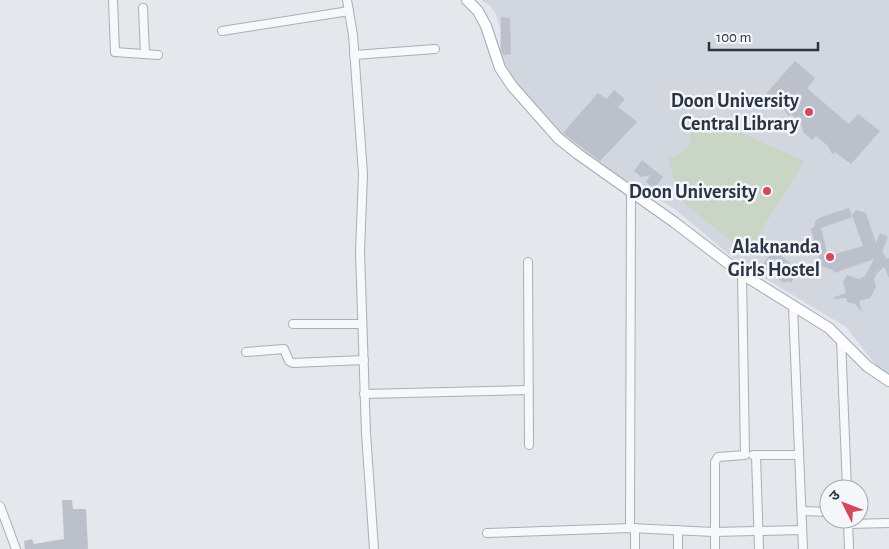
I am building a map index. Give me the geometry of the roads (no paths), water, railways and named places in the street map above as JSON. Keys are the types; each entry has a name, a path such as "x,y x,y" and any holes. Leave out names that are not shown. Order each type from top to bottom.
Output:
{"main road":[{"path":"467,0 478,11 486,26 500,68 512,86 558,138 742,274 829,328 867,366 889,380"}],"street":[{"path":"113,0 115,51 158,55"},
{"path":"347,0 353,35 363,174 360,252 364,394 374,549"},
{"path":"143,8 144,54"},
{"path":"222,31 348,11"},
{"path":"354,55 435,49"},
{"path":"631,191 632,528 635,549"},
{"path":"528,262 529,445"},
{"path":"742,274 745,455"},
{"path":"794,307 803,549"},
{"path":"293,324 362,324"},
{"path":"842,339 847,479"},
{"path":"246,352 284,349 289,361 293,363 364,360"},
{"path":"364,394 528,390"},
{"path":"756,455 759,549"},
{"path":"715,549 715,460 724,456 799,455"},
{"path":"0,506 16,549"},
{"path":"802,510 819,511"},
{"path":"869,522 889,523"},
{"path":"487,532 632,528 714,532 802,530"},
{"path":"848,529 849,549"},
{"path":"678,530 678,549"}],"place":[{"name":"Doon University Central Library","path":"809,112"},
{"name":"Doon University","path":"767,191"},
{"name":"Alaknanda Girls Hostel","path":"830,257"}]}
